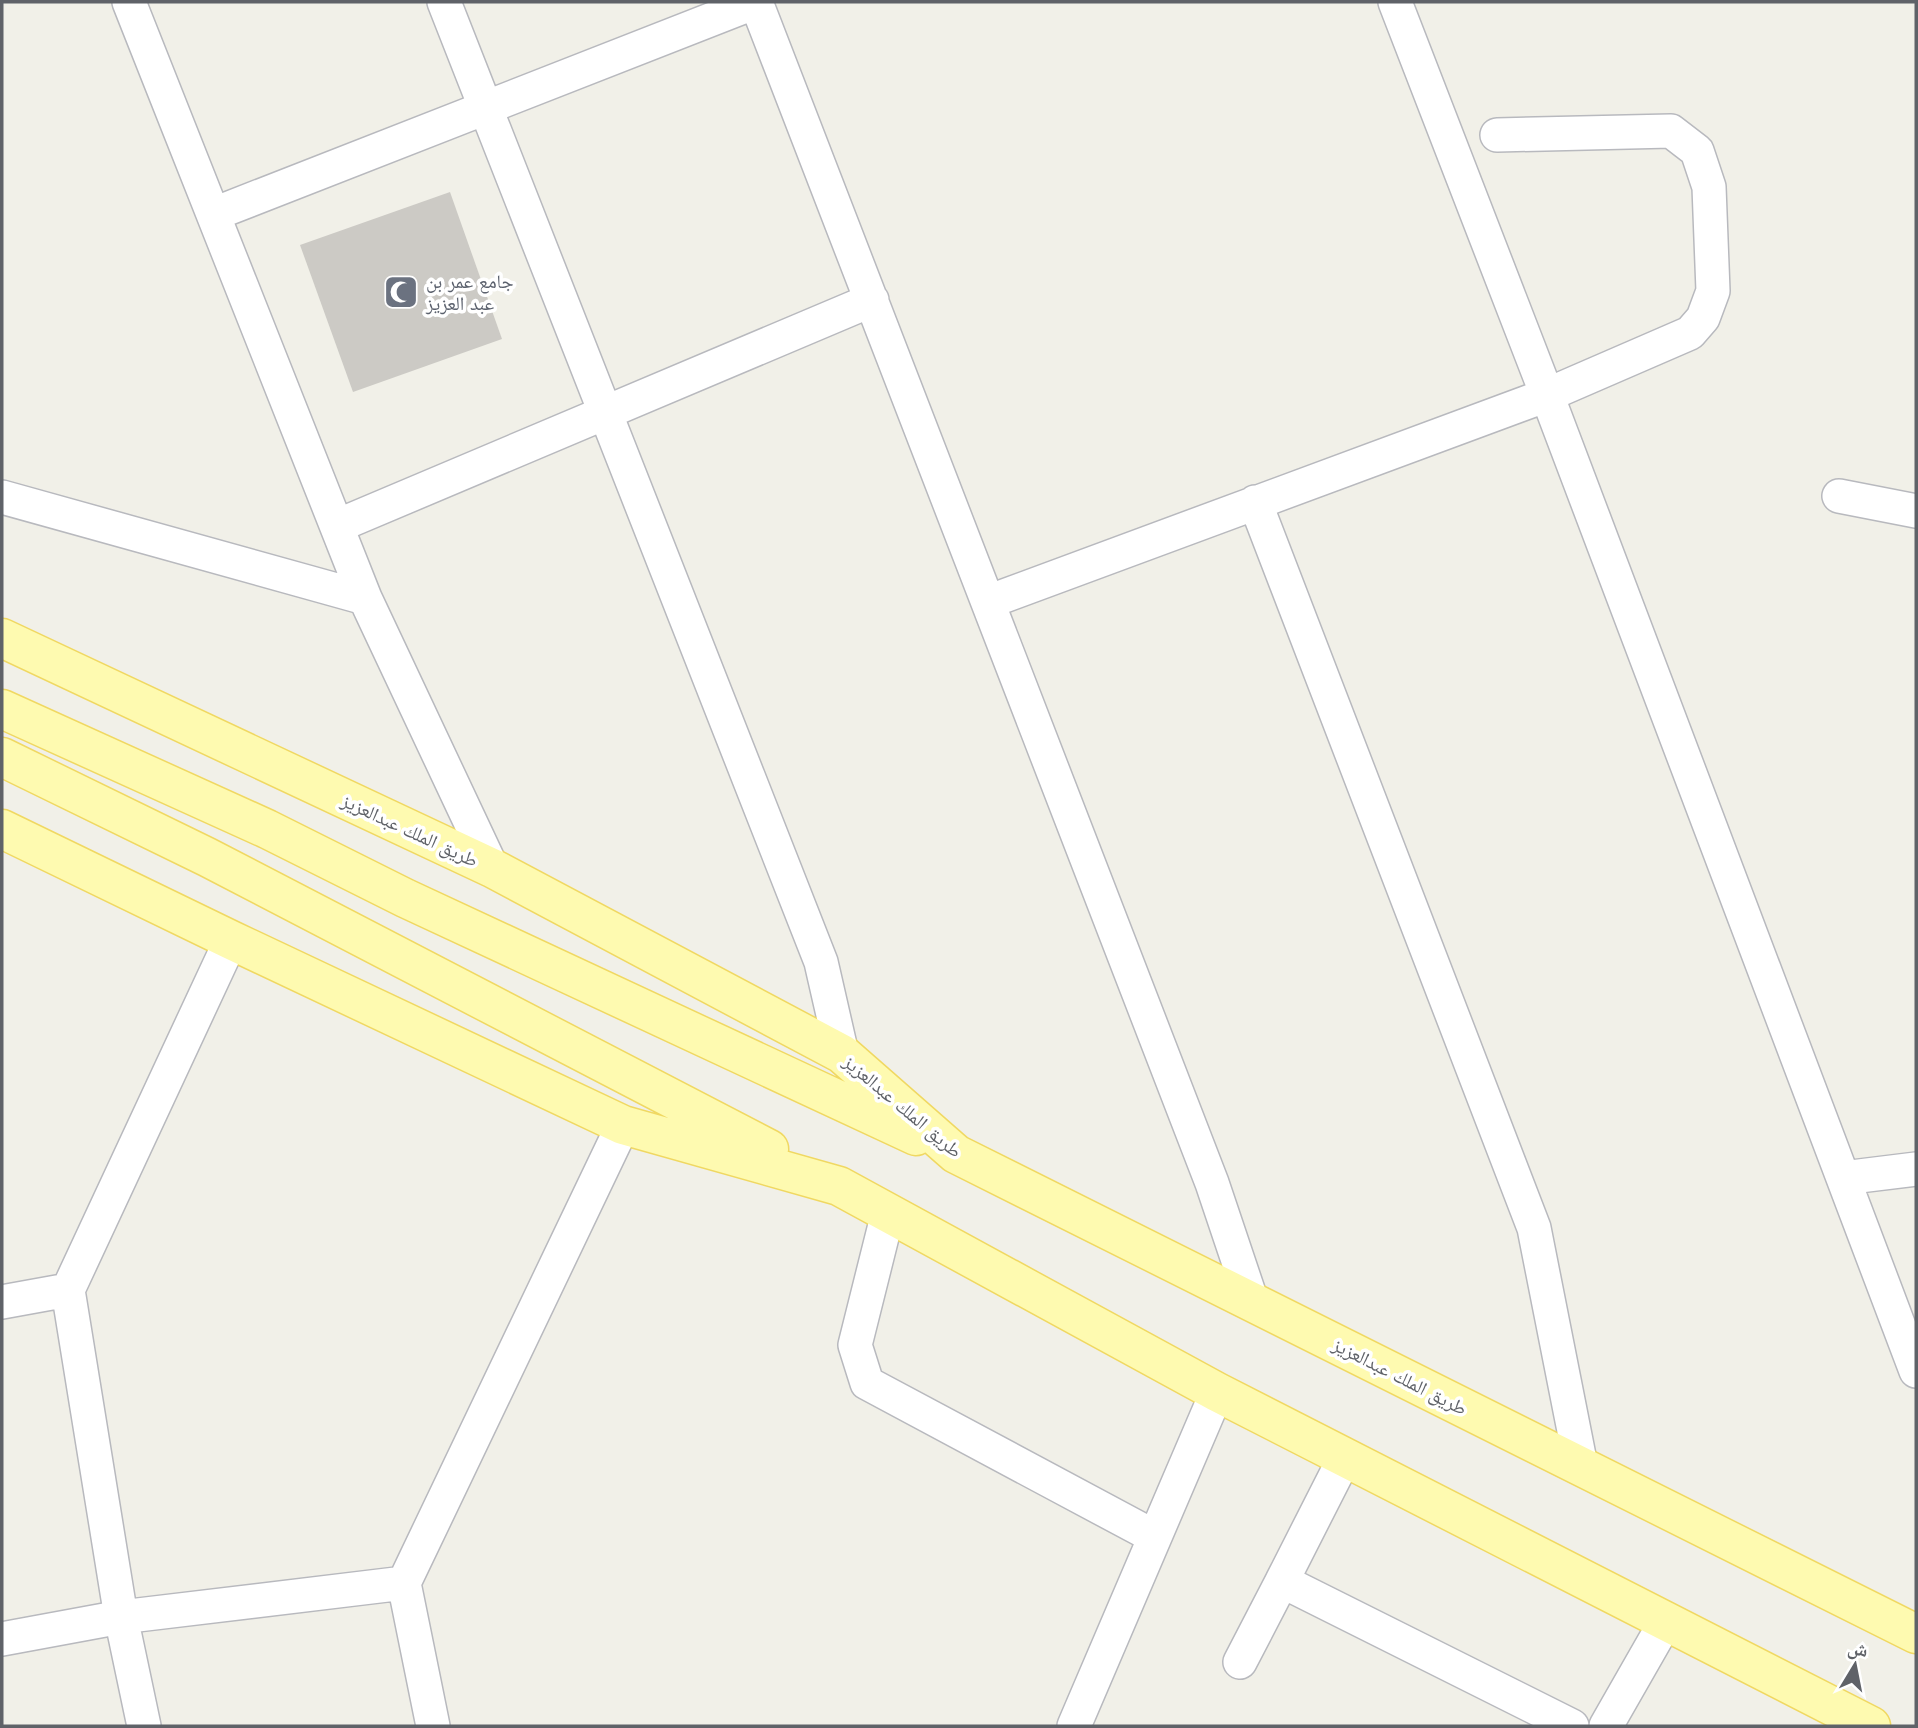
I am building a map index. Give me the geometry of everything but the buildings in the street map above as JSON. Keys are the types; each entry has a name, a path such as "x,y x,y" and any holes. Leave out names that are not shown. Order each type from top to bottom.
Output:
{"main road":[{"name":"طريق الملك عبدالعزيز","path":"2,638 492,868 842,1054 956,1154 1916,1634"},
{"path":"2,709 267,830 405,898 956,1154"},
{"path":"2,757 369,940 839,1185 1217,1392 1871,1726"},
{"path":"2,829 623,1125 839,1185"}],"street":[{"path":"129,2 365,598 492,868"},
{"path":"444,2 821,961 842,1054"},
{"path":"214,215 756,2 1212,1183 1252,1302"},
{"path":"1395,2 1916,1371"},
{"path":"988,602 1546,395 1690,333 1703,318 1713,291 1709,187 1697,151 1671,131 1497,135"},
{"path":"337,526 872,300"},
{"path":"1839,496 1916,511"},
{"path":"2,497 365,598"},
{"path":"1255,502 1534,1228 1581,1466"},
{"path":"144,1726 121,1617 68,1290 230,940"},
{"path":"433,1726 404,1583 623,1125"},
{"path":"1843,1178 1916,1169"},
{"path":"888,1213 855,1345 867,1383 1155,1537"},
{"path":"2,1303 68,1290"},
{"path":"1074,1726 1217,1392"},
{"path":"1240,1662 1345,1457"},
{"path":"1282,1581 1573,1726"},
{"path":"2,1639 121,1617 404,1583"},
{"path":"1606,1726 1666,1622"}],"place":[{"name":"جامع عمر بن عبد العزيز","path":"401,292"}]}
